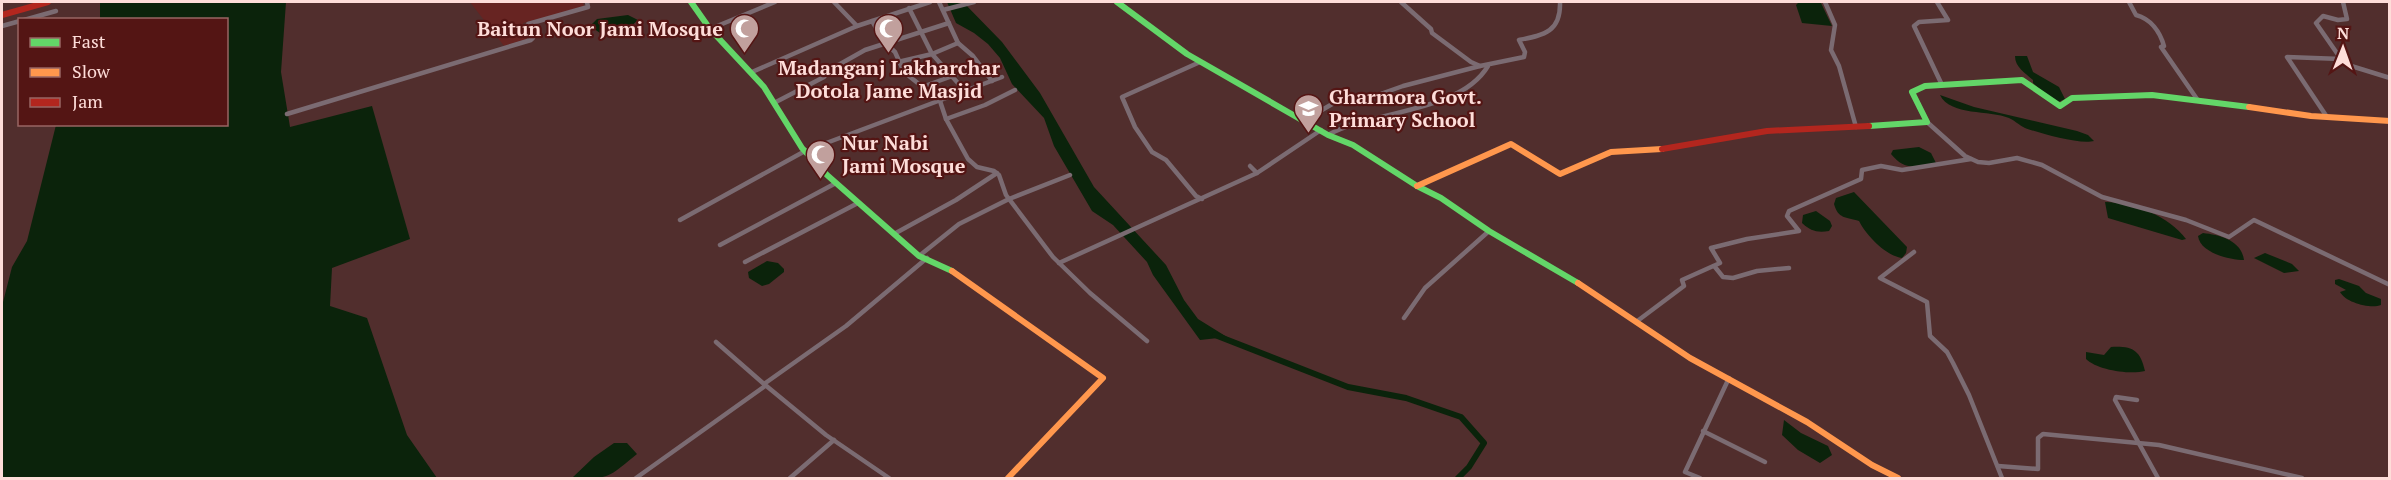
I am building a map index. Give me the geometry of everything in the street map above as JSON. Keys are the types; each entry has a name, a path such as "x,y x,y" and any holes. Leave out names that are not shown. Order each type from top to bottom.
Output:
{"street":[{"path":"2,14 37,2"},
{"path":"2,14 48,2"},
{"path":"287,114 531,40 533,38 528,24 588,7 587,2"},
{"path":"691,2 710,29 752,72 806,151 836,183 919,256 927,258 988,294 1103,378 1008,478"},
{"path":"710,29 772,2"},
{"path":"834,2 857,26"},
{"path":"752,72 857,26 930,2"},
{"path":"939,2 945,9 958,43 992,81"},
{"path":"945,9 973,2"},
{"path":"1118,2 1163,38 1200,62 1328,135 1353,145 1417,186 1441,198 1489,231 1589,290 1690,358 1807,422 1872,465 1898,478"},
{"path":"1401,2 1431,29 1432,33 1471,62 1480,66"},
{"path":"1305,120 1327,108 1334,101 1348,97 1358,102 1383,92 1480,66 1488,66 1503,60 1524,57 1525,52 1519,40 1550,31 1558,23 1561,13 1560,2"},
{"path":"1825,2 1835,25 1831,50 1839,66 1856,128"},
{"path":"1937,2 1948,20 1919,22 1914,26 1942,86"},
{"path":"2129,2 2136,15 2144,16 2151,21 2163,42 2164,46 2161,47 2198,99"},
{"path":"2343,2 2347,19 2338,20 2323,16 2316,23 2348,65 2390,78"},
{"path":"909,8 932,54 965,91"},
{"path":"30,18 56,11"},
{"path":"2,26 18,21"},
{"path":"872,21 884,42 895,52 904,72 940,101 946,119 969,159 977,167 997,173 1009,199 1059,263 1090,293 1147,341"},
{"path":"774,103 824,77 827,71 849,58 884,42 949,22"},
{"path":"898,62 932,54 958,43"},
{"path":"2327,117 2287,57 2341,58"},
{"path":"1200,62 1122,97 1135,127 1152,152 1166,160 1196,196 1203,199"},
{"path":"922,87 980,66"},
{"path":"1328,135 1344,126 1408,110 1445,97 1477,80 1486,72 1488,66"},
{"path":"680,220 806,151 875,123 1002,77"},
{"path":"2390,121 2327,117 2152,95 2072,98 2060,106 2047,99 2026,81 1925,86 1911,92 1924,113 1926,122 1971,159 1989,164 2018,158 2042,165 2102,197 2186,220 2229,237 2254,219 2390,285"},
{"path":"946,119 985,105 1015,90"},
{"path":"1417,186 1511,144 1560,174 1604,153 1620,149 1667,148 1716,138 1776,131 1926,122"},
{"path":"1059,263 1257,173 1321,130"},
{"path":"1636,323 1684,286 1682,280 1720,263 1711,248 1747,239 1799,231 1787,216 1789,211 1861,179 1862,170 1881,166 1902,170 1971,159"},
{"path":"1250,166 1257,173"},
{"path":"894,234 956,200 997,173"},
{"path":"919,256 945,238 959,224 1009,199 1070,175"},
{"path":"720,245 836,183"},
{"path":"745,262 858,202"},
{"path":"1404,318 1425,288 1489,231"},
{"path":"1914,252 1880,278 1927,302 1930,336 1950,357 2002,478"},
{"path":"636,478 846,326 927,258"},
{"path":"1714,267 1724,277 1733,278 1757,270 1789,268"},
{"path":"716,342 758,381 877,476 889,478"},
{"path":"1700,478 1685,472 1729,378"},
{"path":"2137,400 2116,398 2115,400 2158,478"},
{"path":"1703,431 1765,462"},
{"path":"1998,466 2038,469 2038,438 2043,434 2138,442 2188,451 2302,478"},
{"path":"790,478 834,440"}],"shaded area":[{"path":"100,2 286,2 281,72 290,127 372,106 410,239 332,268 330,306 367,318 407,435 437,478 2,478 2,306 12,267 27,241 56,126 228,126 228,18 100,18"},
{"path":"470,2 583,2 584,7 523,23 527,39 504,46"},
{"path":"947,2 963,2 1002,42 1040,93 1094,187 1166,265 1184,300 1198,319 1227,337 1200,340 1153,275 1147,262 1113,225 1092,211 1054,146 1044,118 1012,84 1000,58 988,44 956,23"},
{"path":"1798,3 1821,3 1832,26 1802,23 1796,5"},
{"path":"628,15 638,20 628,29 617,28 600,33 590,26 597,19"},
{"path":"2015,56 2027,56 2033,72 2059,87 2065,99 2056,103 2021,70"},
{"path":"1940,95 1974,107 2077,131 2088,135 2094,141 2079,141 2040,133 2025,128 2011,119 1952,106"},
{"path":"1919,147 1931,153 1936,163 1906,166 1891,154 1893,150"},
{"path":"1854,192 1907,247 1902,258 1877,244 1859,221 1843,217 1838,212 1834,204 1836,198"},
{"path":"2105,202 2128,205 2150,212 2170,224 2186,239 2182,240 2108,218"},
{"path":"1816,211 1830,221 1832,226 1829,231 1814,231 1802,223 1803,215"},
{"path":"2203,233 2223,237 2234,243 2242,253 2244,260 2231,259 2210,251 2200,242 2198,236"},
{"path":"2265,253 2292,264 2299,271 2284,273 2254,258"},
{"path":"767,261 778,263 784,272 769,284 762,286 749,278 748,272"},
{"path":"2339,279 2359,286 2366,293 2381,299 2381,305 2365,306 2343,296 2340,292 2346,290 2335,284 2335,280"},
{"path":"2111,347 2125,347 2134,351 2141,358 2145,371 2114,371 2086,359 2086,352 2104,355"},
{"path":"1784,420 1801,433 1828,446 1832,455 1820,463 1798,450 1782,435"},
{"path":"614,443 627,443 637,454 608,475 594,478 572,478 594,457"}],"waterway":[{"path":"1215,335 1348,387 1406,398 1461,417 1484,443 1469,467 1458,478"}],"traffic: fast":[{"path":"691,2 710,29 764,87 802,148 827,175 919,256 952,271"},
{"path":"1117,2 1187,54 1328,135 1353,145 1417,186 1441,198 1489,231 1578,283"},
{"path":"1869,126 1927,122 1912,92 1925,86 2022,80 2060,106 2072,98 2152,95 2249,107"}],"traffic: slow":[{"path":"2249,107 2311,116 2390,121"},
{"path":"1417,186 1511,144 1560,174 1611,152 1662,149"},
{"path":"952,271 1103,378 1008,478"},
{"path":"1578,283 1690,358 1807,422 1872,465 1898,478"}],"traffic: jam":[{"path":"2,15 48,2"},
{"path":"1662,149 1767,131 1869,126"}],"place":[{"name":"Baitun Noor Jami Mosque","path":"744,54"},
{"name":"Madanganj Lakharchar Dotola Jame Masjid","path":"889,54"},
{"name":"Gharmora Govt. Primary School","path":"1308,134"},
{"name":"Nur Nabi Jami Mosque","path":"821,180"}]}
